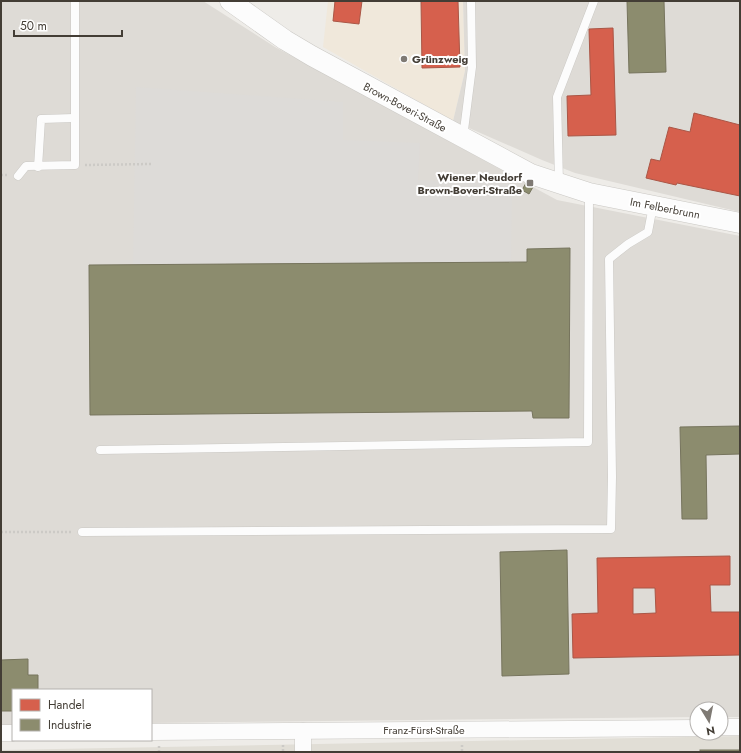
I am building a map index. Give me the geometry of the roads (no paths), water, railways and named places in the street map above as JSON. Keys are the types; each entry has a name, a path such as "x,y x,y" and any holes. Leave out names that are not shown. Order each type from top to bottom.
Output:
{"street":[{"name":"Brown-Boveri-Straße","path":"230,1 285,40 312,56 463,138 531,174 589,193"},
{"name":"Im Felberbrunn","path":"589,193 740,223"},
{"path":"729,728 740,727"},
{"name":"Franz-Fürst-Straße","path":"152,732 689,728"},
{"path":"303,731 303,752"},
{"path":"1,733 12,733"}],"lane":[{"path":"18,176 26,166 38,167 75,165 75,1"},
{"path":"463,138 472,67 471,1"},
{"path":"559,184 557,97 594,1"},
{"path":"38,167 41,119 74,118"},
{"path":"100,450 588,442 589,193"},
{"path":"82,532 611,529 612,476 609,259 628,244 648,232 653,206"}],"place":[{"name":"Grünzweig","path":"404,59"},
{"name":"Wiener Neudorf Brown-Boveri-Straße","path":"530,183"}]}
